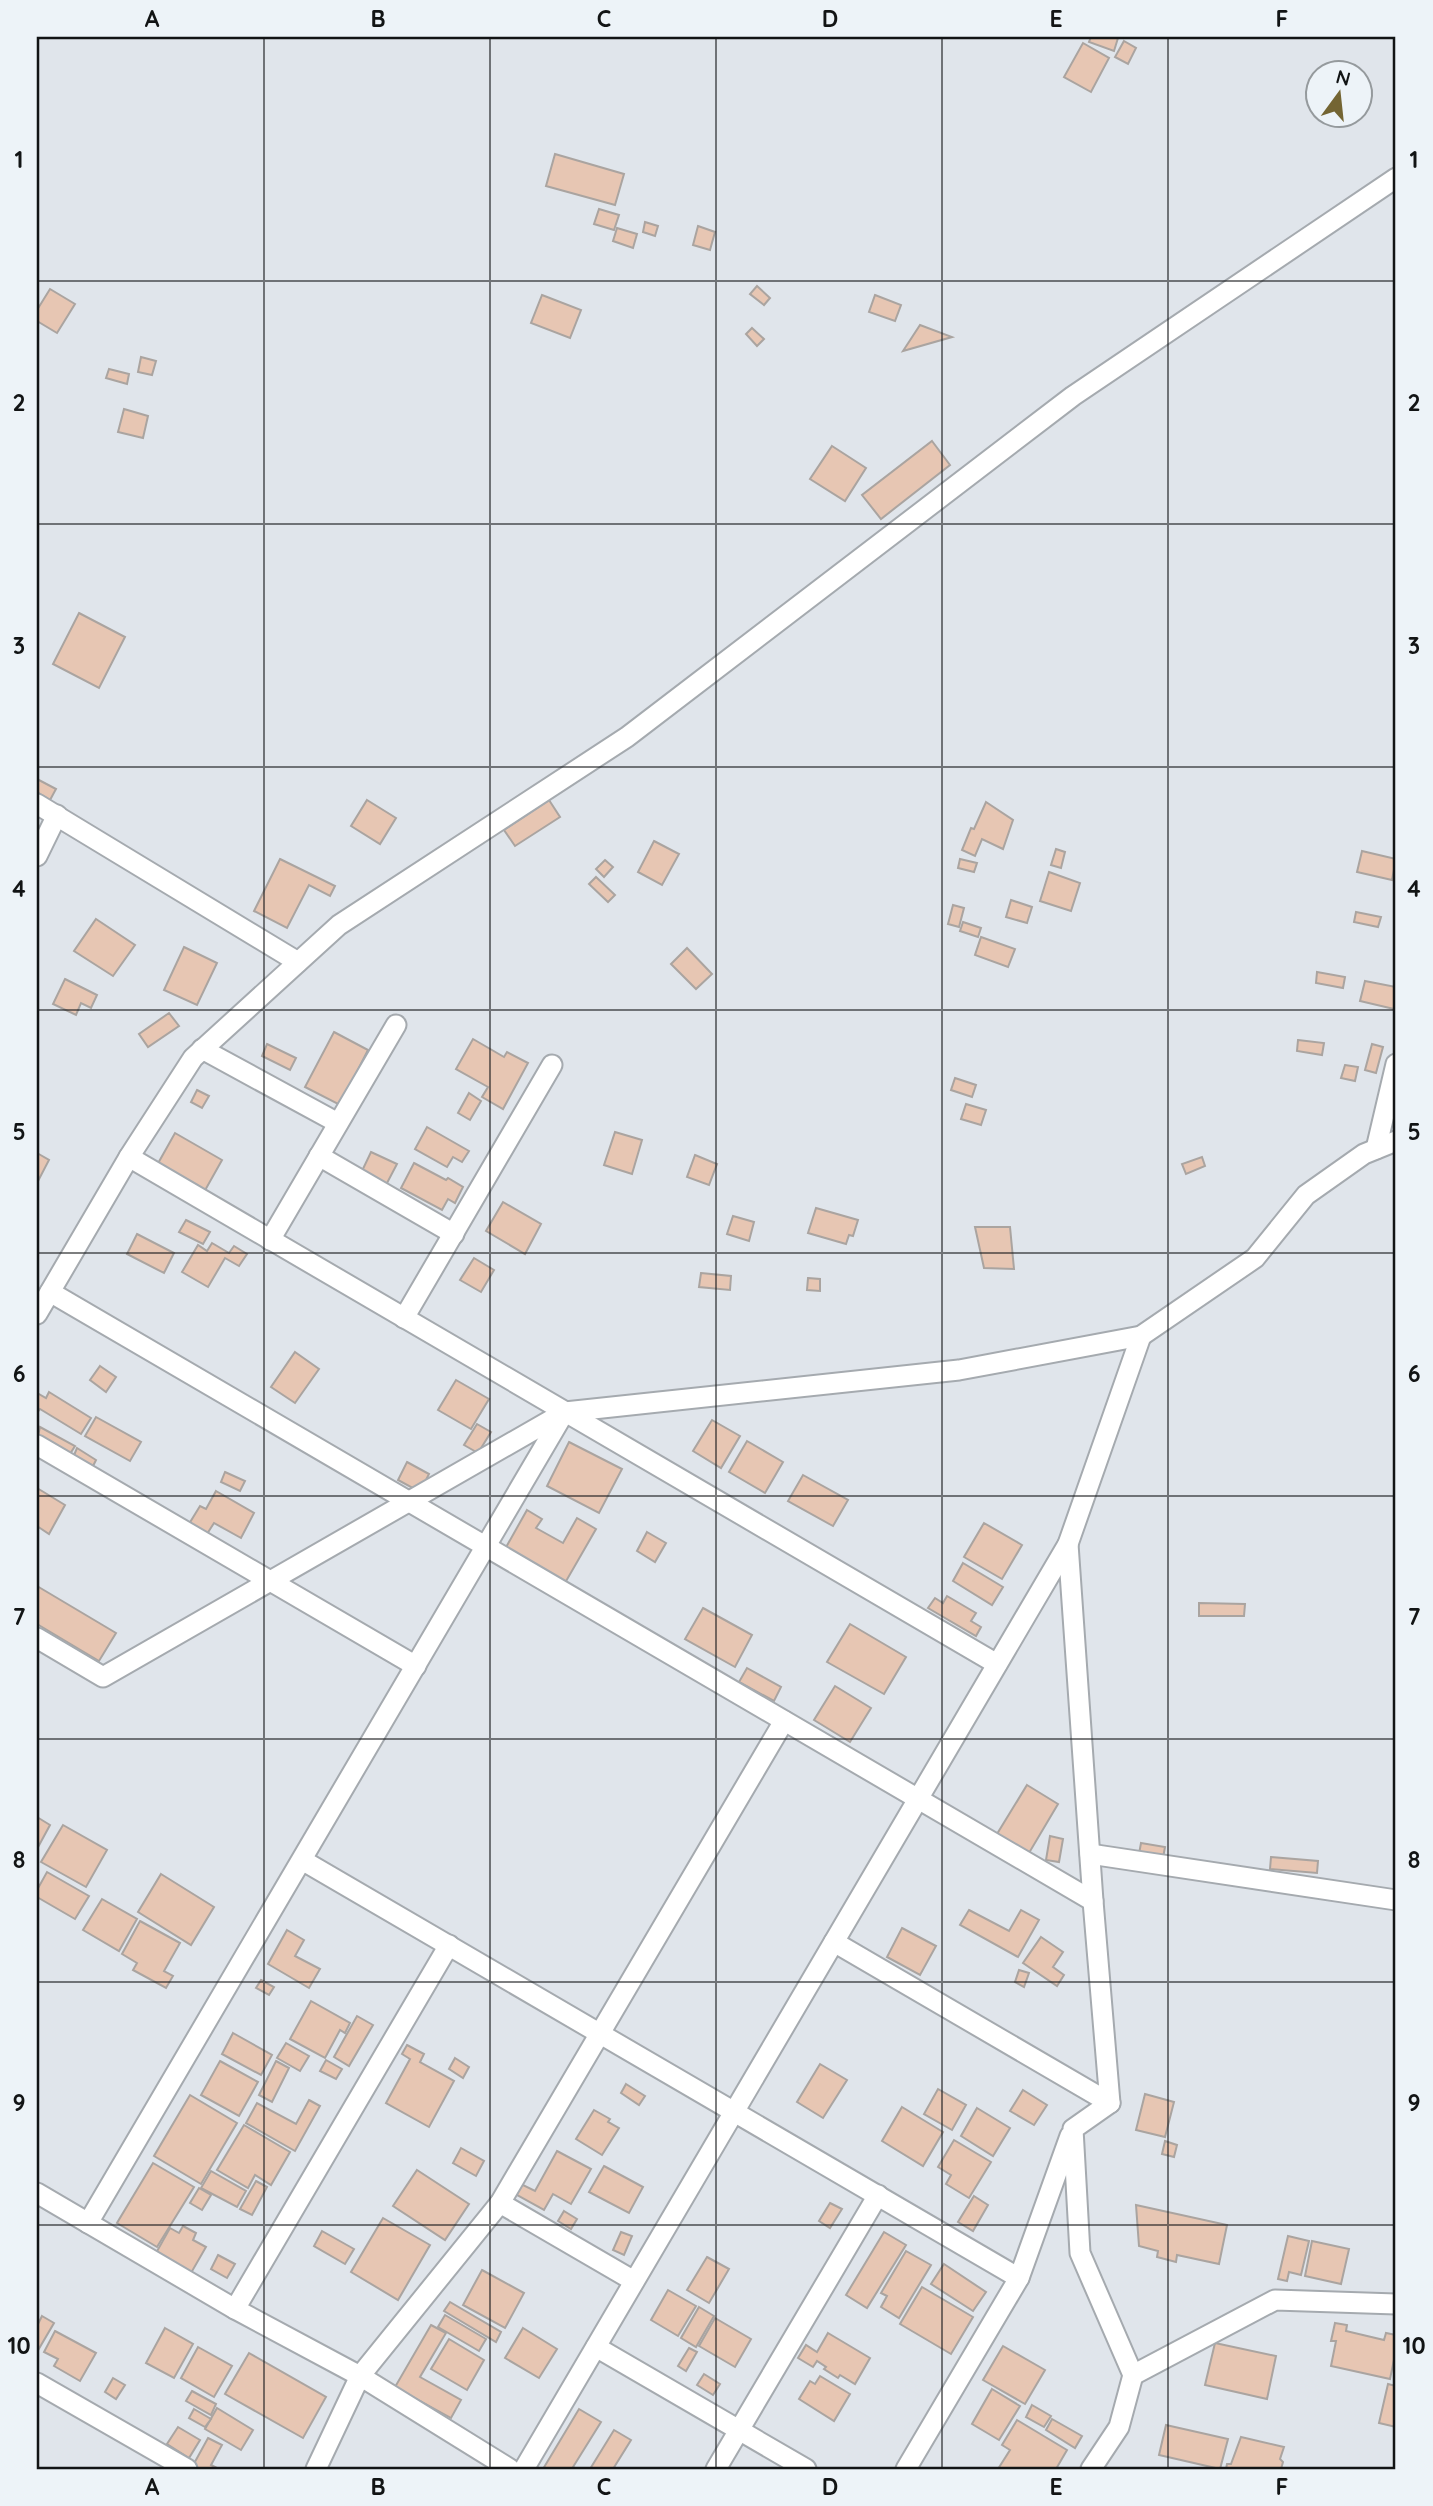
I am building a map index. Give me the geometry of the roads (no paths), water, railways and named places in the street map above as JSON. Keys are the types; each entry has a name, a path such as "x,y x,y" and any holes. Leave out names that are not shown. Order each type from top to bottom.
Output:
{"street":[{"path":"37,1314 129,1157 193,1058 339,925 626,737 1073,396 1396,178"},
{"path":"37,804 298,961"},
{"path":"37,856 57,815"},
{"path":"270,1240 396,1026"},
{"path":"202,1049 338,1123"},
{"path":"1376,1150 1396,1064"},
{"path":"404,1318 552,1065"},
{"path":"37,1638 103,1677 565,1412 959,1370 1141,1336 1255,1258 1306,1195 1364,1154 1396,1141"},
{"path":"319,1156 454,1234"},
{"path":"129,1157 997,1664"},
{"path":"50,1292 1093,1900"},
{"path":"524,2469 1068,1544 1141,1336"},
{"path":"88,2223 565,1412"},
{"path":"37,1445 416,1666"},
{"path":"1068,1544 1110,2103"},
{"path":"316,2469 360,2376 500,2203 784,1720"},
{"path":"1090,1854 1396,1900"},
{"path":"302,1860 1019,2278"},
{"path":"834,1942 1110,2103"},
{"path":"235,2309 449,1945"},
{"path":"906,2469 1019,2278 1073,2129 1110,2103"},
{"path":"1073,2129 1080,2253 1133,2375 1119,2427 1091,2469"},
{"path":"37,2193 235,2309 360,2376 510,2469"},
{"path":"716,2469 878,2195"},
{"path":"500,2203 634,2281"},
{"path":"1133,2375 1275,2300 1396,2304"},
{"path":"596,2347 806,2469"},
{"path":"37,2383 187,2469"}]}
